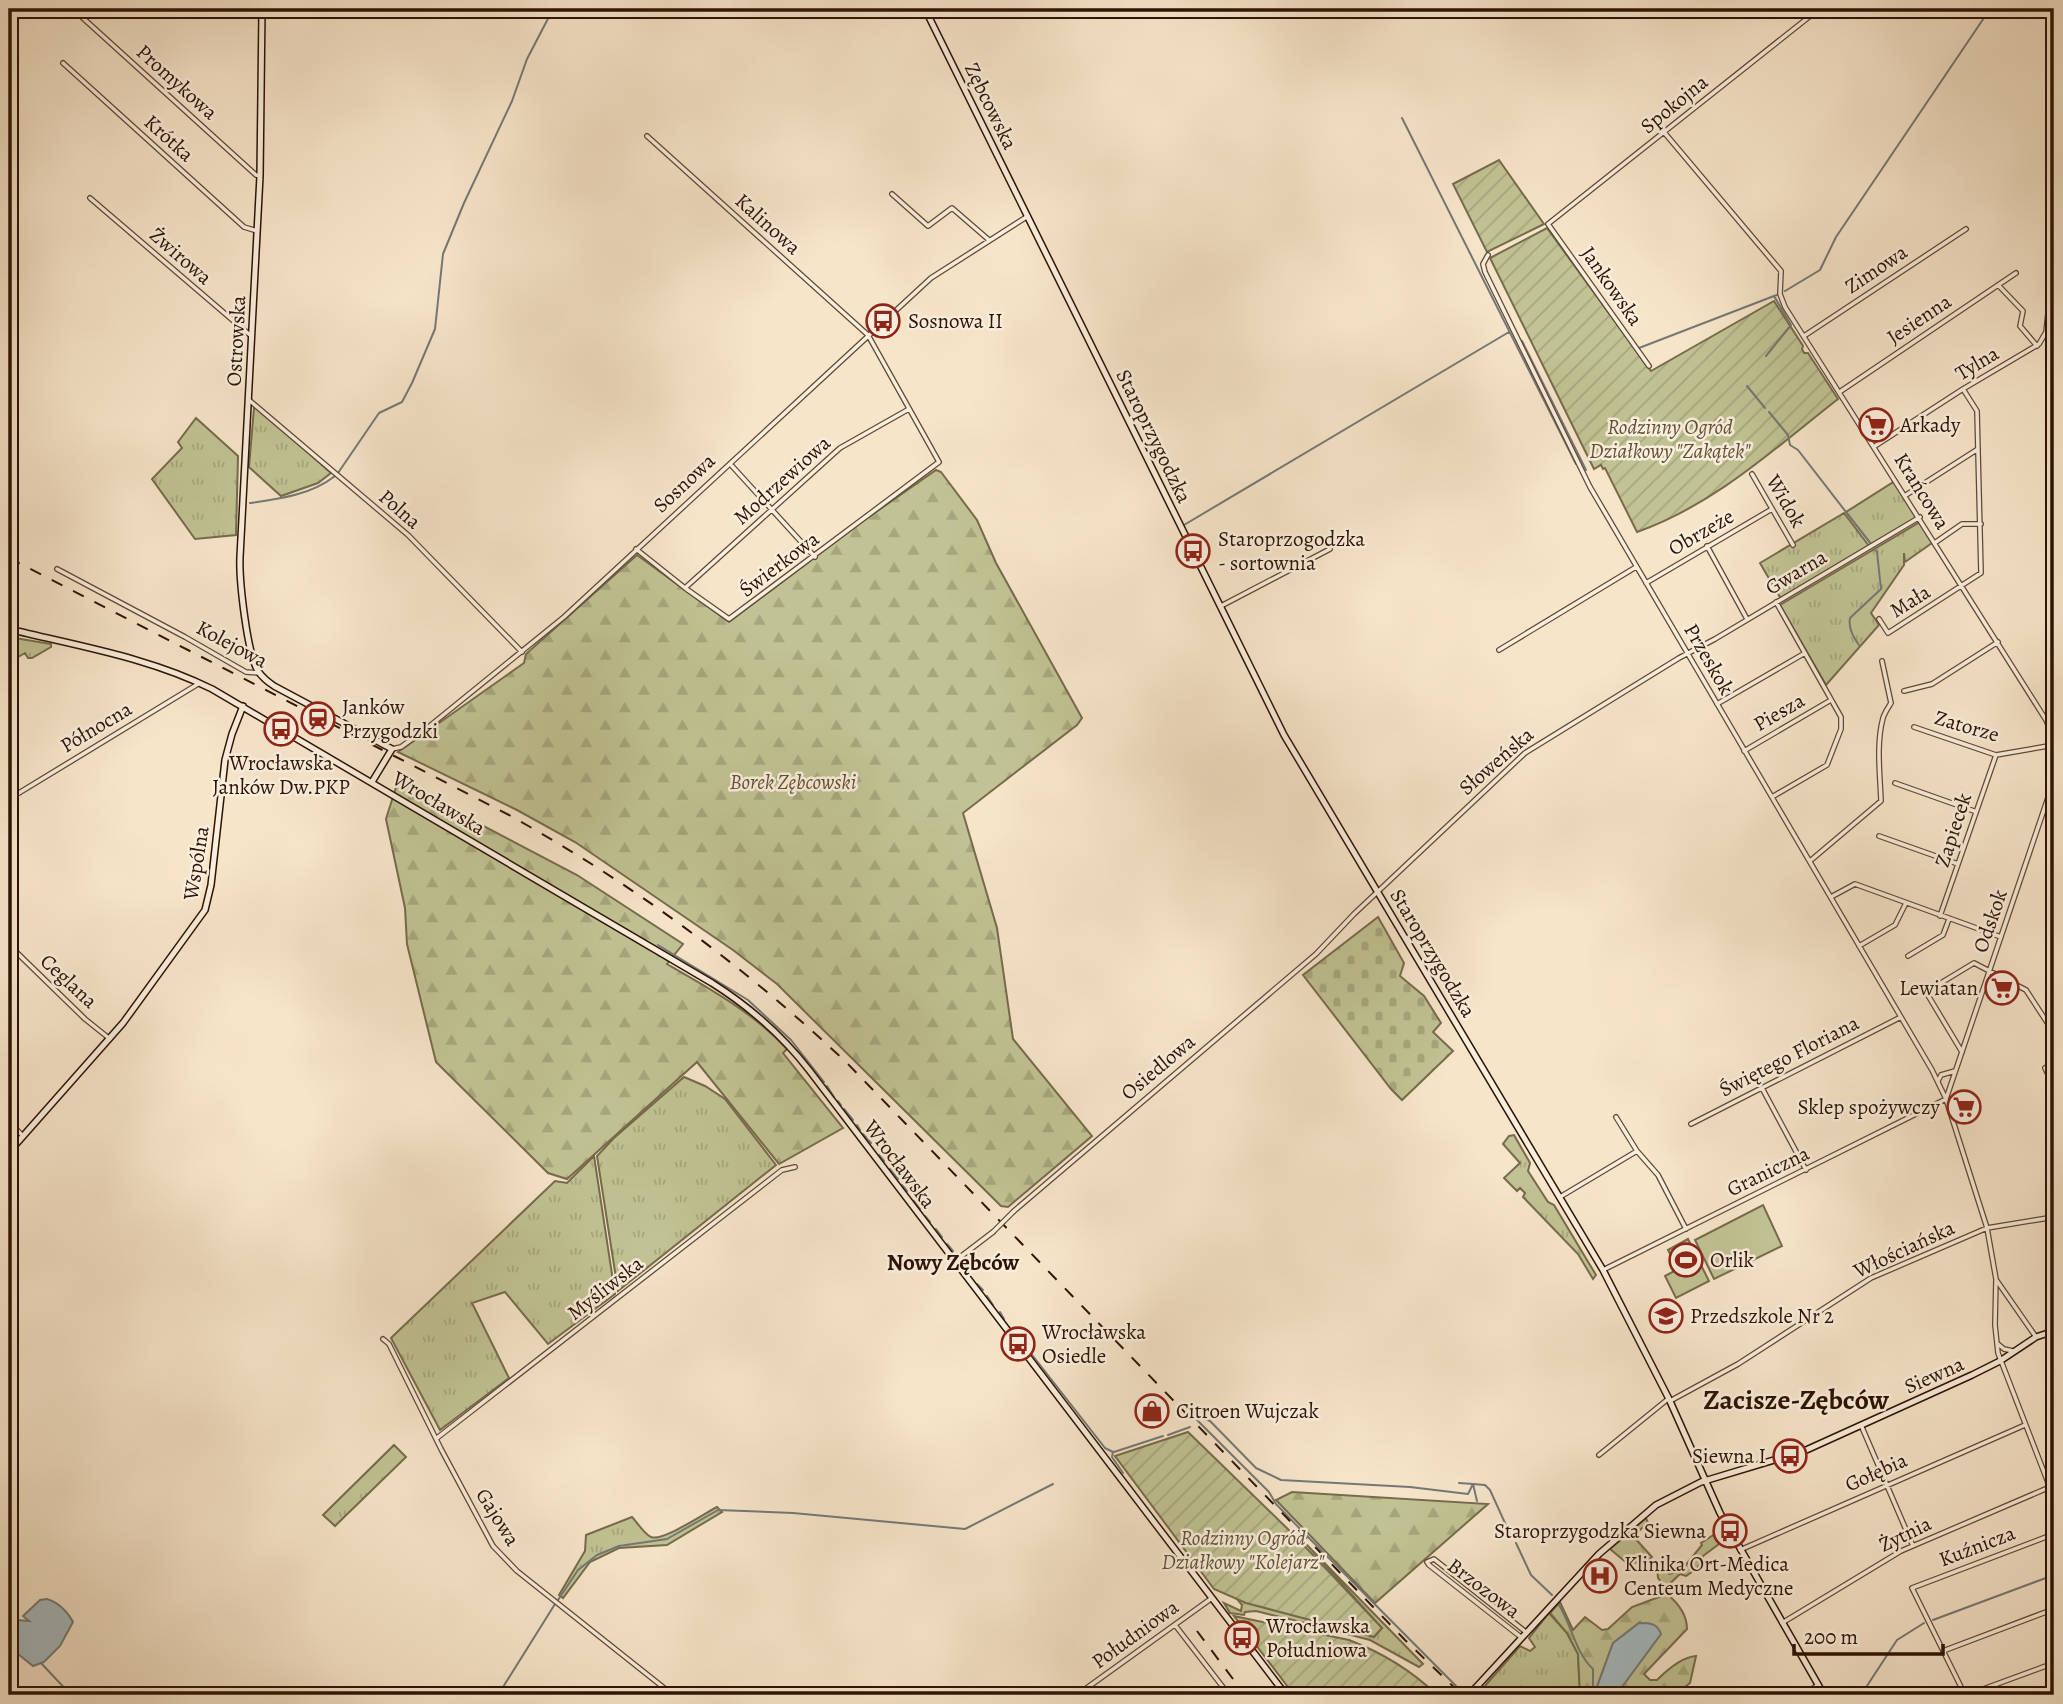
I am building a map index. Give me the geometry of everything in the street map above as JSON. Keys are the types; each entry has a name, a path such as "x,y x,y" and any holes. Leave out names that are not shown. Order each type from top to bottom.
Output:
{"street":[{"name":"Promykowa","path":"73,9 256,175 261,176"},
{"name":"Ostrowska","path":"259,673 253,656 239,570 261,176 262,9"},
{"name":"Zębcowska","path":"925,9 1028,217"},
{"name":"Spokojna","path":"1548,224 1819,9"},
{"name":"Krótka","path":"63,63 244,227 257,231"},
{"name":"Krańcowa","path":"1663,131 1781,271 1782,299 1998,642 2046,720 2054,738"},
{"name":"Kalinowa","path":"647,136 868,335 939,462"},
{"path":"892,194 928,226 952,208 989,240"},
{"name":"Żwirowa","path":"90,198 252,336"},
{"name":"Sosnowa","path":"372,782 392,749 401,747 426,729 522,652 931,278 1028,217"},
{"name":"Staroprzygodzka","path":"1028,217 1284,735 1604,1270 1740,1550 1824,1695"},
{"name":"Jankowska","path":"1548,224 1649,366"},
{"name":"Zimowa","path":"1804,336 1966,229"},
{"name":"Przeskok","path":"1488,255 1483,264 1488,278 1590,487 1933,1070 1946,1099 1987,1228 1996,1279 1997,1343 2000,1361"},
{"path":"1997,285 2023,311 2021,326 2037,346 2046,332 2054,259"},
{"name":"Jesienna","path":"1840,391 2016,273"},
{"name":"Tylna","path":"1875,446 1963,389 2037,346"},
{"path":"1963,389 1977,411 1982,570 1963,586"},
{"name":"Polna","path":"248,400 408,535 522,652"},
{"name":"Modrzewiowa","path":"685,588 840,448 909,409"},
{"path":"1906,495 1978,449"},
{"name":"Świerkowa","path":"636,549 729,619 939,462"},
{"path":"733,466 815,557"},
{"name":"Widok","path":"1752,474 1794,545"},
{"name":"Obrzeże","path":"1646,583 1772,509"},
{"name":"Gwarna","path":"1688,654 1920,517"},
{"path":"1936,542 1962,524 1981,524"},
{"path":"1707,547 1747,619"},
{"path":"1221,606 1329,549"},
{"path":"1499,650 1636,566"},
{"name":"Kolejowa","path":"57,569 246,672 259,673 274,686 392,749"},
{"name":"Mała","path":"1879,618 1888,633 1963,586"},
{"name":"Piesza","path":"1772,797 1823,768 1830,761 1842,723 1776,602"},
{"path":"9,629 143,661 200,682 243,706"},
{"path":"1904,691 1932,684 1998,642"},
{"name":"Piesza","path":"1717,704 1805,653"},
{"name":"Słoweńska","path":"1378,892 1525,753 1545,738 1688,654"},
{"path":"1810,861 1881,801 1879,788 1882,728 1885,713 1891,703 1882,661"},
{"name":"Północna","path":"9,799 200,682"},
{"name":"Piesza","path":"1744,751 1831,700"},
{"name":"Wrocławska","path":"243,706 712,983 757,1014 797,1054 1286,1695"},
{"name":"Wspólna","path":"110,1039 194,927 207,904 225,760 243,706"},
{"name":"Zatorze","path":"1914,727 1996,755 2054,745"},
{"name":"Zapiecek","path":"1940,916 1996,755"},
{"name":"Odskok","path":"1946,1099 2054,780"},
{"path":"1895,783 1975,811"},
{"path":"1879,836 1958,864"},
{"path":"1831,897 1855,884 2001,937"},
{"name":"Osiedlowa","path":"954,1261 993,1231 1316,954 1378,892"},
{"path":"1859,946 1895,925 1906,903"},
{"path":"1908,956 1943,935 1949,919"},
{"path":"2050,943 2054,950"},
{"name":"Ceglana","path":"9,945 85,1019 110,1039"},
{"path":"1962,1053 1926,992 1973,963 2026,990 2054,1032"},
{"name":"Świętego Floriana","path":"1691,1124 1901,1017"},
{"path":"9,1152 110,1039"},
{"path":"2054,1062 2045,1068 2054,1087"},
{"path":"1933,1070 1945,1074 1955,1072"},
{"path":"1938,1081 1945,1074"},
{"path":"1940,1087 1951,1084 1945,1074"},
{"path":"1762,1088 1806,1170"},
{"name":"Graniczna","path":"1604,1270 1946,1099"},
{"path":"1616,1116 1637,1151 1658,1175 1686,1230"},
{"path":"9,1122 23,1136"},
{"path":"1560,1197 1637,1151"},
{"name":"Myśliwska","path":"437,1438 782,1170 795,1167"},
{"name":"Włościańska","path":"1599,1455 1669,1400 1738,1364 1871,1278 1987,1228 2054,1215"},
{"path":"1996,1279 2036,1337"},
{"name":"Siewna","path":"1705,1481 1788,1457 1972,1376 2036,1337 2054,1331"},
{"name":"Gajowa","path":"383,1339 389,1344 493,1546 509,1563 673,1695"},
{"path":"1997,1343 2004,1349 2015,1350"},
{"path":"2000,1361 2054,1498"},
{"path":"1860,1424 1913,1546"},
{"name":"Gołębia","path":"1740,1550 2025,1425"},
{"name":"Brzozowa","path":"1469,1695 1599,1554 1656,1505 1705,1481"},
{"name":"Żytnia","path":"1782,1623 1913,1546 2050,1486"},
{"name":"Kuźnicza","path":"1943,1651 1912,1588 2054,1534"},
{"name":"Brzozowa","path":"1434,1559 1525,1635 1429,1565 1427,1562 1434,1559"},
{"name":"Południowa","path":"1077,1695 1211,1599"},
{"path":"2054,1609 1943,1651 1966,1695 2054,1663"},
{"path":"1175,1625 1229,1695"},
{"path":"1803,1695 1818,1685"}],"green space":[{"path":"1499,160 1544,224 1487,252 1453,184"},
{"name":"Rodzinny Ogród Działkowy \"Zakątek\"","path":"1547,228 1651,371 1774,301 1803,346 1804,353 1808,353 1838,399 1718,491 1665,521 1637,532 1605,468 1601,465 1594,469 1490,258"},
{"path":"257,407 331,473 318,483 281,496 249,467 254,408"},
{"path":"196,418 238,456 236,535 195,539 152,479 182,448 178,442"},
{"name":"Borek Zębcowski","path":"936,470 941,472 977,520 996,563 1082,718 1077,725 963,813 997,928 1013,1039 1092,1136 1008,1207 1001,1206 777,984 733,950 575,842 517,810 398,752 524,663 526,654 637,555 729,622"},
{"path":"1895,481 1917,518 1872,545 1846,512"},
{"path":"1844,513 1869,546 1781,599 1760,563"},
{"path":"1920,522 1932,543 1905,562 1904,553 1904,565 1871,613 1879,625 1826,685 1780,605"},
{"path":"9,637 51,644 51,647 32,658 28,658 25,653 18,657 9,656"},
{"path":"398,781 577,875 683,944 667,964 730,1002 774,1036 787,1049 783,1053 843,1128 779,1164 697,1062 567,1179 548,1173 436,1062 407,944 405,908 386,819"},
{"path":"1378,917 1404,963 1400,976 1424,996 1441,1023 1433,1032 1453,1051 1402,1100 1303,975"},
{"path":"684,1077 725,1099 776,1165 618,1291 597,1156"},
{"path":"1514,1135 1530,1163 1528,1171 1548,1202 1554,1205 1596,1275 1593,1279 1578,1254 1523,1197 1525,1193 1520,1188 1517,1191 1504,1178 1520,1163 1503,1144 1509,1136"},
{"path":"594,1156 615,1294 548,1344 505,1292 472,1303 509,1378 440,1430 391,1338 555,1181 567,1183"},
{"path":"1763,1205 1782,1246 1714,1279 1695,1240"},
{"name":"Orlik","path":"1688,1239 1709,1281 1676,1298 1665,1276 1678,1269 1668,1250"},
{"name":"Rodzinny Ogród Działkowy \"Kolejarz\"","path":"1188,1432 1296,1537 1382,1628 1374,1637 1246,1603 1214,1589 1115,1456"},
{"path":"394,1445 406,1457 335,1526 323,1515"},
{"path":"1292,1492 1488,1504 1375,1603 1276,1500"},
{"path":"717,1507 722,1512 667,1545 619,1548 590,1562 563,1598 559,1595 585,1551 586,1535 632,1517 648,1535 657,1537 674,1531"},
{"path":"1646,1518 1648,1523 1633,1536 1652,1557 1645,1564 1628,1564 1610,1549"},
{"path":"1721,1530 1727,1538 1703,1556 1697,1568 1686,1576 1680,1574 1660,1593 1655,1589 1661,1582 1657,1567 1660,1564 1669,1574 1681,1571 1701,1543"},
{"path":"1306,1544 1423,1664 1419,1667 1370,1640 1332,1630 1329,1633 1324,1630 1310,1630 1305,1623 1256,1611 1245,1612 1244,1615 1230,1613 1224,1603 1241,1611 1242,1605 1237,1599 1374,1637 1382,1628"},
{"path":"1667,1594 1681,1609 1687,1629 1644,1674 1650,1680 1657,1680 1680,1661 1696,1656 1690,1683 1675,1695 1616,1695 1639,1623 1613,1643 1594,1695 1580,1695 1578,1654 1567,1633 1550,1613 1560,1602 1573,1630 1585,1617 1602,1630 1608,1629 1632,1607"},
{"path":"1549,1613 1567,1633 1578,1654 1580,1695 1500,1695 1484,1687 1520,1646 1530,1651 1535,1647 1529,1638"},
{"name":"Rodzinny Ogród Działkowy \"Kolejarz\"","path":"1234,1616 1349,1640 1396,1663 1437,1695 1294,1695"}],"water":[{"path":"47,1599 62,1608 73,1622 60,1646 44,1662 33,1666 13,1650 13,1638 18,1620 29,1621 23,1616 40,1600"},
{"path":"1639,1623 1653,1624 1661,1634 1616,1695 1594,1695 1613,1643"}],"waterway":[{"path":"338,473 379,413 402,402 412,383 435,329 443,254 512,101 527,59 553,9"},
{"path":"1785,291 1820,270 1836,237 1990,9"},
{"path":"1402,118 1576,464"},
{"path":"1766,356 1791,325 1774,296 1777,295"},
{"path":"1639,348 1774,296"},
{"path":"1184,525 1509,332"},
{"path":"1522,341 1586,470"},
{"path":"1747,386 1765,408"},
{"path":"1769,412 1788,435 1790,445 1798,450 1870,543"},
{"path":"250,503 305,492 335,476"},
{"path":"1859,645 1852,632 1850,618 1881,589 1875,550"},
{"path":"658,945 748,1000 791,1040 824,1082"},
{"path":"827,1086 834,1097"},
{"path":"838,1101 841,1105"},
{"path":"844,1109 853,1120"},
{"path":"857,1125 860,1130"},
{"path":"863,1134 871,1143"},
{"path":"879,1155 884,1161"},
{"path":"890,1169 898,1179"},
{"path":"902,1185 907,1191"},
{"path":"914,1201 920,1209"},
{"path":"925,1216 930,1222"},
{"path":"936,1229 942,1237"},
{"path":"947,1244 953,1251"},
{"path":"977,1284 983,1290"},
{"path":"987,1296 993,1305"},
{"path":"1000,1312 1004,1319"},
{"path":"1022,1342 1105,1448 1113,1452 1112,1457 1123,1473"},
{"path":"1198,1419 1200,1417 1210,1421 1256,1468 1281,1480 1410,1487 1468,1494 1473,1484 1485,1485 1490,1490 1510,1534"},
{"path":"1197,1420 1269,1492 1276,1504 1306,1535 1463,1693"},
{"path":"1168,1435 1190,1427"},
{"path":"1114,1452 1163,1436"},
{"path":"1459,1483 1473,1484 1477,1501"},
{"path":"558,1600 578,1570 597,1555 619,1546 667,1539 718,1510 793,1513 965,1529 1053,1484"},
{"path":"1516,1543 1531,1575 1552,1595"},
{"path":"1933,1620 2054,1575"},
{"path":"498,1695 555,1604"},
{"path":"1559,1605 1582,1655 1593,1669 1593,1695"},
{"path":"1861,1695 1897,1640 1924,1623"},
{"path":"41,1663 71,1695"},
{"path":"1618,1692 1622,1695"}],"railway":[{"path":"9,558 509,815 600,869 686,928 727,960 847,1063 1405,1640 1462,1695"},
{"path":"1197,1631 1245,1695"}],"place":[{"name":"Sosnowa II","path":"883,321"},
{"name":"Arkady","path":"1876,425"},
{"name":"Staroprzogodzka - sortownia","path":"1193,551"},
{"name":"Janków Przygodzki","path":"318,719"},
{"name":"Wrocławska Janków Dw.PKP","path":"281,729"},
{"name":"Lewiatan","path":"2002,988"},
{"name":"Sklep spożywczy","path":"1964,1107"},
{"name":"Orlik","path":"1686,1260"},
{"name":"Przedszkole Nr 2","path":"1666,1316"},
{"name":"Wrocławska Osiedle","path":"1018,1344"},
{"name":"Citroen Wujczak","path":"1152,1411"},
{"name":"Siewna I","path":"1790,1456"},
{"name":"Staroprzygodzka Siewna","path":"1730,1531"},
{"name":"Klinika Ort-Medica Centeum Medyczne","path":"1600,1576"},
{"name":"Wrocławska Południowa","path":"1242,1638"}],"district":[{"name":"Nowy Zębców","path":"953,1262"},
{"name":"Zacisze-Zębców","path":"1796,1400"}]}
